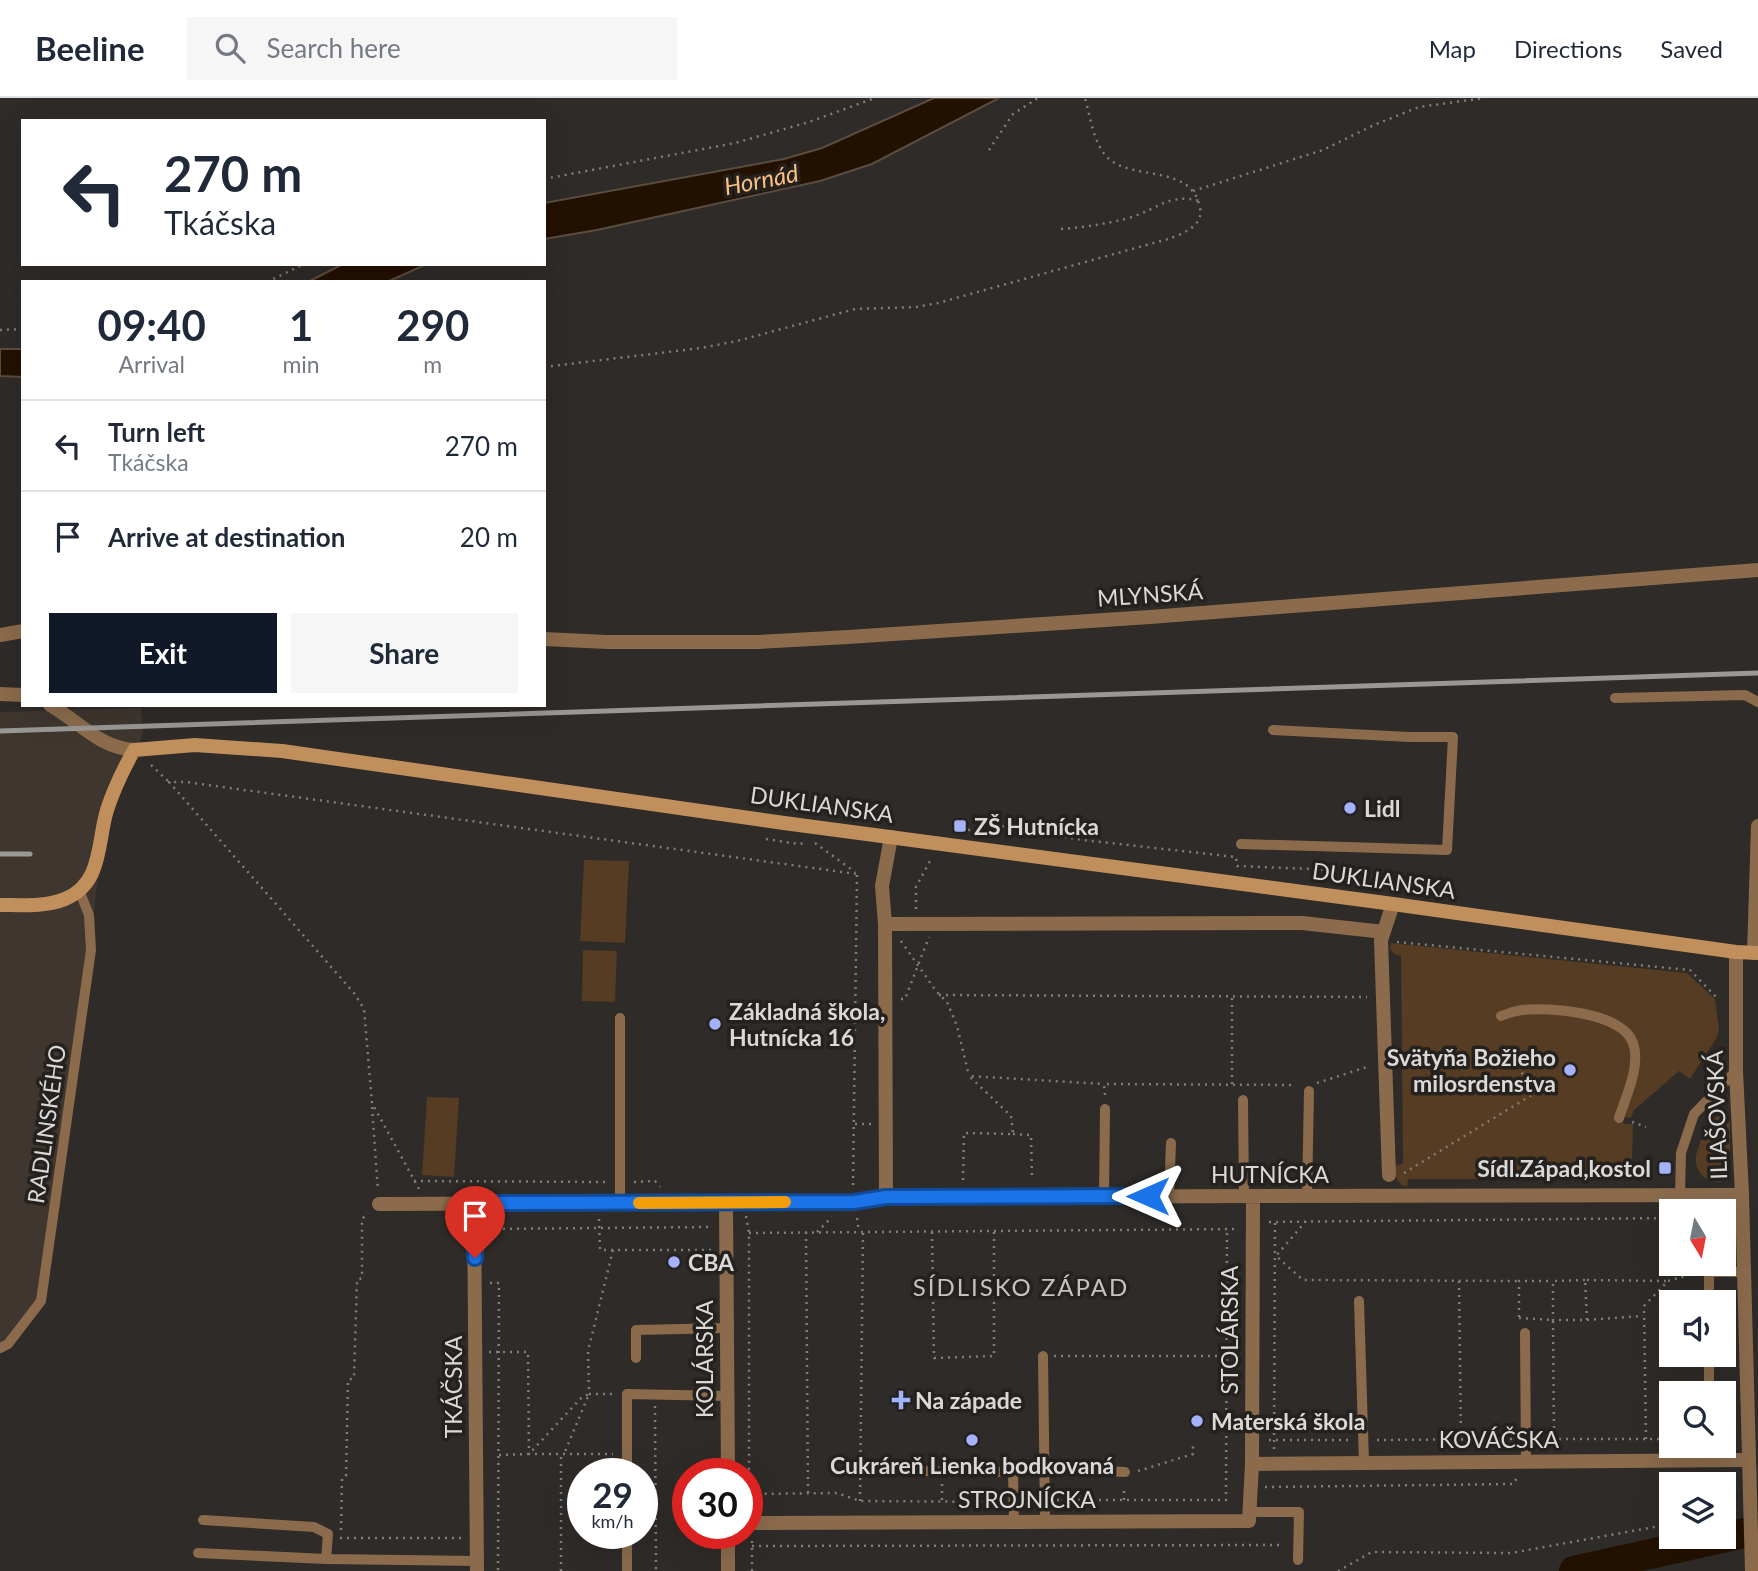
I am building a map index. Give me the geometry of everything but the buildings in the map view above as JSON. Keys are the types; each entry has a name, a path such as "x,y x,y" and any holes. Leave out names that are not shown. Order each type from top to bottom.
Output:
{"main road":[{"name":"DUKLIANSKA","path":"141,750 195,745 282,751 1756,953"},
{"path":"0,905 48,903 65,899 89,881 94,871 106,813 117,780 141,750"}],"street":[{"name":"MLYNSKÁ","path":"546,639 758,642 848,637 1150,617 1758,570"},
{"path":"0,635 21,631"},
{"path":"0,694 21,695"},
{"path":"53,707 105,744 117,749 141,750"},
{"path":"1756,953 1758,825"},
{"path":"886,1197 885,924 882,886 891,836"},
{"path":"1393,904 1383,936 1382,998 1384,1065 1394,1176"},
{"path":"885,924 1302,923 1383,936"},
{"name":"ILIAŠOVSKÁ","path":"1736,952 1736,1071 1742,1195 1747,1460 1743,1506 1753,1562"},
{"name":"HUTNÍCKA","path":"379,1204 854,1202 886,1197 1742,1195"},
{"name":"STOLÁRSKA","path":"1249,1196 1252,1228 1252,1464"},
{"name":"TKÁČSKA","path":"474,1203 477,1566"},
{"name":"KOLÁRSKA","path":"726,1203 728,1458"},
{"name":"KOVÁČSKA","path":"1252,1464 1364,1463 1524,1467 1659,1457"},
{"name":"KOVÁČSKA","path":"1736,1458 1747,1460"},
{"path":"1250,1512 1252,1464"},
{"name":"STROJNÍCKA","path":"763,1523 1249,1521 1250,1512"},
{"path":"728,1549 728,1571"}],"lane":[{"path":"1615,698 1745,695 1758,702"},
{"path":"1241,844 1447,850 1453,737 1273,730"},
{"name":"RADLINSKÉHO","path":"0,1348 8,1344 41,1301 91,950 89,915 79,890"},
{"path":"1501,1016 1520,1010 1569,1011 1609,1021 1622,1030 1633,1041 1635,1061 1619,1118"},
{"path":"620,1018 620,1203"},
{"path":"1680,1196 1681,1153 1694,1114 1736,1071"},
{"path":"1307,1196 1310,1088"},
{"path":"1243,1100 1249,1196"},
{"path":"1104,1197 1105,1109"},
{"path":"1169,1196 1171,1143"},
{"path":"1736,1272 1743,1272"},
{"path":"1359,1301 1364,1463"},
{"path":"636,1358 636,1330 727,1328"},
{"path":"1524,1467 1525,1332"},
{"path":"1043,1356 1045,1522"},
{"path":"627,1458 627,1394 727,1396"},
{"path":"1044,1468 1125,1472"},
{"path":"911,1472 1013,1472 1014,1522"},
{"path":"1250,1512 1299,1512 1298,1560"},
{"path":"203,1520 314,1527 328,1534 326,1559"},
{"path":"627,1549 627,1571"},
{"path":"198,1553 477,1566"}],"path":[{"path":"546,179 735,143 809,122 875,98"},
{"path":"989,150 1013,114 1038,98"},
{"path":"546,367 701,348 855,309 916,307 938,303 1040,276 1186,232 1195,224 1201,213 1194,191 1180,180 1121,166 1107,157 1098,139 1085,98"},
{"path":"1194,191 1323,150 1419,107 1485,98"},
{"path":"1061,229 1100,225 1134,216 1184,197 1199,201"},
{"path":"271,280 300,266"},
{"path":"0,330 21,329"},
{"path":"141,750 354,993 364,1009 372,1103 426,1204"},
{"path":"169,782 186,782 857,874"},
{"path":"951,829 987,831 1000,826 1083,840 1236,857 1237,866 1363,871"},
{"path":"766,839 799,844 812,841 857,874"},
{"path":"915,924 916,887 936,850"},
{"path":"852,1190 855,1174 857,874"},
{"path":"893,999 905,999 931,934"},
{"path":"1383,936 1690,970 1717,998"},
{"path":"899,938 939,995 947,1002 957,1026 970,1076 1012,1116 1013,1134"},
{"path":"939,995 1382,998"},
{"path":"1232,997 1232,1084"},
{"path":"1394,1176 1533,1094 1514,1053"},
{"path":"970,1076 1104,1084 1232,1084 1310,1088 1362,1068 1384,1065"},
{"path":"1104,1084 1105,1109"},
{"path":"963,1187 964,1133 1031,1135 1033,1187"},
{"path":"414,1181 655,1181 664,1191"},
{"path":"599,1203 600,1250 707,1250"},
{"path":"746,1216 749,1233 748,1494 837,1493 860,1501 1014,1502"},
{"path":"1274,1464 1275,1221 1659,1218"},
{"path":"1276,1256 1306,1221"},
{"path":"488,1232 490,1227 748,1225"},
{"path":"749,1233 1227,1231 1252,1228"},
{"path":"1044,1500 1226,1500 1227,1231"},
{"path":"806,1232 808,1493"},
{"path":"860,1501 863,1232"},
{"path":"932,1232 934,1359 993,1356 994,1232"},
{"path":"561,1571 562,1454 589,1394 588,1351 613,1250"},
{"path":"1276,1256 1303,1280 1668,1281 1685,1276"},
{"path":"1646,1439 1644,1306 1668,1281 1668,1276"},
{"path":"362,1278 357,1280 354,1378 348,1380 346,1476 342,1479 341,1538 477,1538"},
{"path":"1586,1280 1587,1320"},
{"path":"1459,1281 1461,1440"},
{"path":"1519,1281 1519,1318 1587,1320 1644,1315"},
{"path":"1553,1281 1554,1440"},
{"path":"488,1283 499,1283 498,1571"},
{"path":"476,1352 528,1352 529,1454"},
{"path":"1043,1356 1226,1356"},
{"path":"529,1454 582,1397 589,1394 627,1394"},
{"path":"655,1395 656,1571"},
{"path":"1252,1440 1659,1439"},
{"path":"1125,1472 1134,1473 1193,1454 1193,1443"},
{"path":"499,1455 627,1454"},
{"path":"1251,1487 1513,1484 1524,1467"},
{"path":"942,1471 942,1501"},
{"path":"1736,1507 1743,1506"},
{"path":"1338,1571 1372,1552 1511,1553 1659,1526"},
{"path":"763,1546 1298,1545"},
{"path":"752,1549 752,1571"}],"shaded area":[{"path":"141,708 143,731 136,755 119,784 99,864 94,913 95,952 45,1303 11,1347 0,1353 0,712"},
{"path":"584,860 629,861 625,943 580,941"},
{"path":"1391,943 1687,973 1715,999 1719,1030 1690,1079 1679,1071 1634,1110 1631,1118 1622,1117 1624,1124 1633,1124 1632,1164 1637,1165 1636,1179 1408,1179 1407,1187 1401,1184 1394,1167 1403,1163 1401,956 1394,954 1390,948"},
{"path":"583,950 617,951 615,1002 582,1001"},
{"path":"427,1097 459,1098 454,1177 422,1175"},
{"path":"1719,1116 1730,1123 1730,1173 1725,1181 1719,1182 1708,1180 1700,1173 1696,1156 1712,1119"}],"water":[{"name":"Hornád","path":"934,98 999,98 872,164 820,181 546,239 546,203 784,159 822,148"},
{"path":"339,266 423,266 391,280 312,280"},
{"path":"0,349 21,349 21,377 0,376"}],"waterway":[{"path":"1574,1571 1758,1530"}],"railway":[{"path":"0,731 1758,673"},
{"path":"0,854 30,854"}],"slow traffic":[{"path":"639,1203 785,1202"}],"place":[{"name":"Lidl","path":"1350,808"},
{"name":"ZŠ Hutnícka","path":"960,826"},
{"name":"Základná škola, Hutnícka 16","path":"715,1024"},
{"name":"Svätyňa Božieho milosrdenstva","path":"1570,1070"},
{"name":"Sídl.Západ,kostol","path":"1665,1168"},
{"name":"CBA","path":"674,1262"},
{"name":"Na západe","path":"901,1400"},
{"name":"Materská škola","path":"1197,1421"},
{"name":"Cukráreň Lienka bodkovaná","path":"972,1440"}],"district":[{"name":"SÍDLISKO ZÁPAD","path":"1021,1286"}],"route":[{"path":"475,1258 474,1203 854,1202 886,1197 1148,1196"}]}
